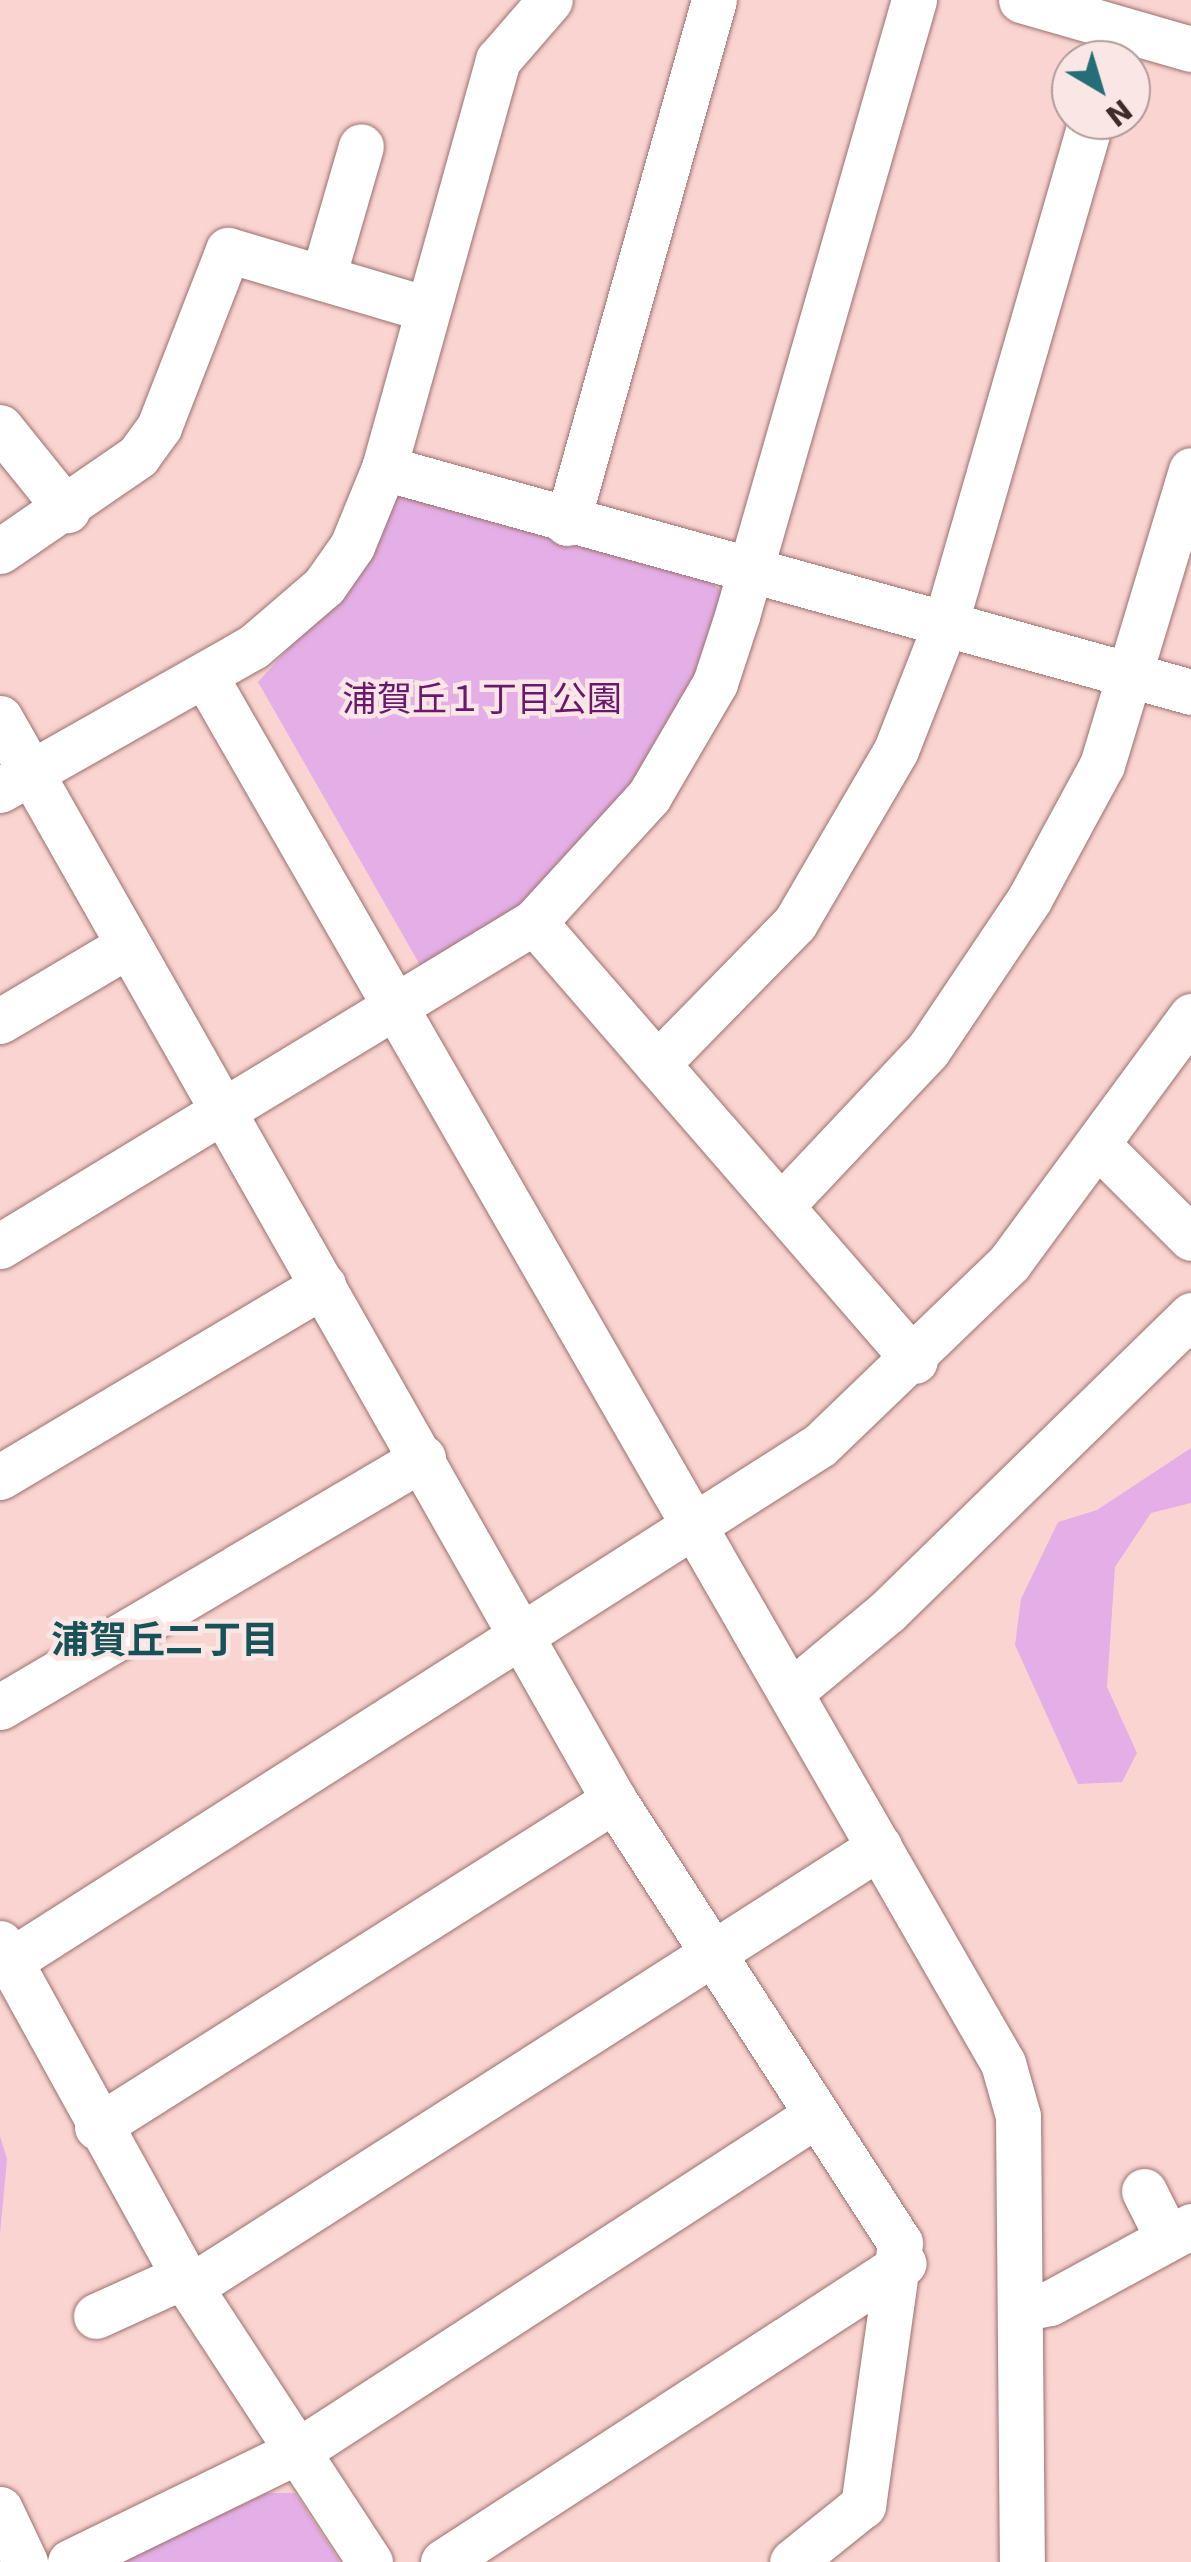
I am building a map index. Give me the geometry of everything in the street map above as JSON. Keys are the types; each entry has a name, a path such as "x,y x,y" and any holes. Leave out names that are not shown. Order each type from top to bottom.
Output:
{"street":[{"path":"15,781 205,676 324,586 352,546 384,468 424,308 498,60 550,0"},
{"path":"567,523 714,0"},
{"path":"0,1246 224,1118 401,1010 534,922 617,836 680,748 715,684 914,0"},
{"path":"1021,0 1107,40"},
{"path":"1151,46 1191,49"},
{"path":"657,1064 795,923 846,847 945,625 1085,140"},
{"path":"323,277 360,146"},
{"path":"0,551 118,475 159,428 228,250 424,308"},
{"path":"0,427 67,510"},
{"path":"384,468 567,523 1191,692"},
{"path":"780,1206 841,1150 976,985 1102,765 1134,676 1191,470"},
{"path":"205,676 401,1010 1003,2063 1018,2116 1024,2308 1022,2562"},
{"path":"0,718 15,781 124,947 323,1285 614,1800 900,2243 904,2263 864,2505 792,2562"},
{"path":"534,922 915,1361"},
{"path":"0,1020 124,947"},
{"path":"370,2562 187,2281 97,2128 5,1952 522,1641 820,1445 915,1361 1101,1148 1191,1016"},
{"path":"1101,1148 1191,1238"},
{"path":"0,1476 323,1285"},
{"path":"792,1690 888,1612 1191,1315"},
{"path":"0,1707 424,1458"},
{"path":"97,2128 614,1800"},
{"path":"96,2316 187,2281 879,1847"},
{"path":"70,2562 298,2451 816,2115"},
{"path":"1024,2308 1050,2303 1179,2232 1144,2191"},
{"path":"443,2562 904,2263"},
{"path":"0,2509 25,2562"}],"green space":[{"name":"浦賀丘１丁目公園","path":"399,492 702,575 728,597 687,703 622,809 518,909 424,972 258,682 346,585"},
{"path":"1191,1448 1191,1503 1151,1513 1115,1567 1107,1687 1137,1753 1122,1782 1078,1784 1015,1645 1021,1599 1058,1522 1097,1510"},
{"path":"0,2136 7,2159 0,2234"},
{"path":"267,2493 295,2493 340,2562 117,2562"}],"district":[{"name":"浦賀丘二丁目","path":"165,1641"}]}
